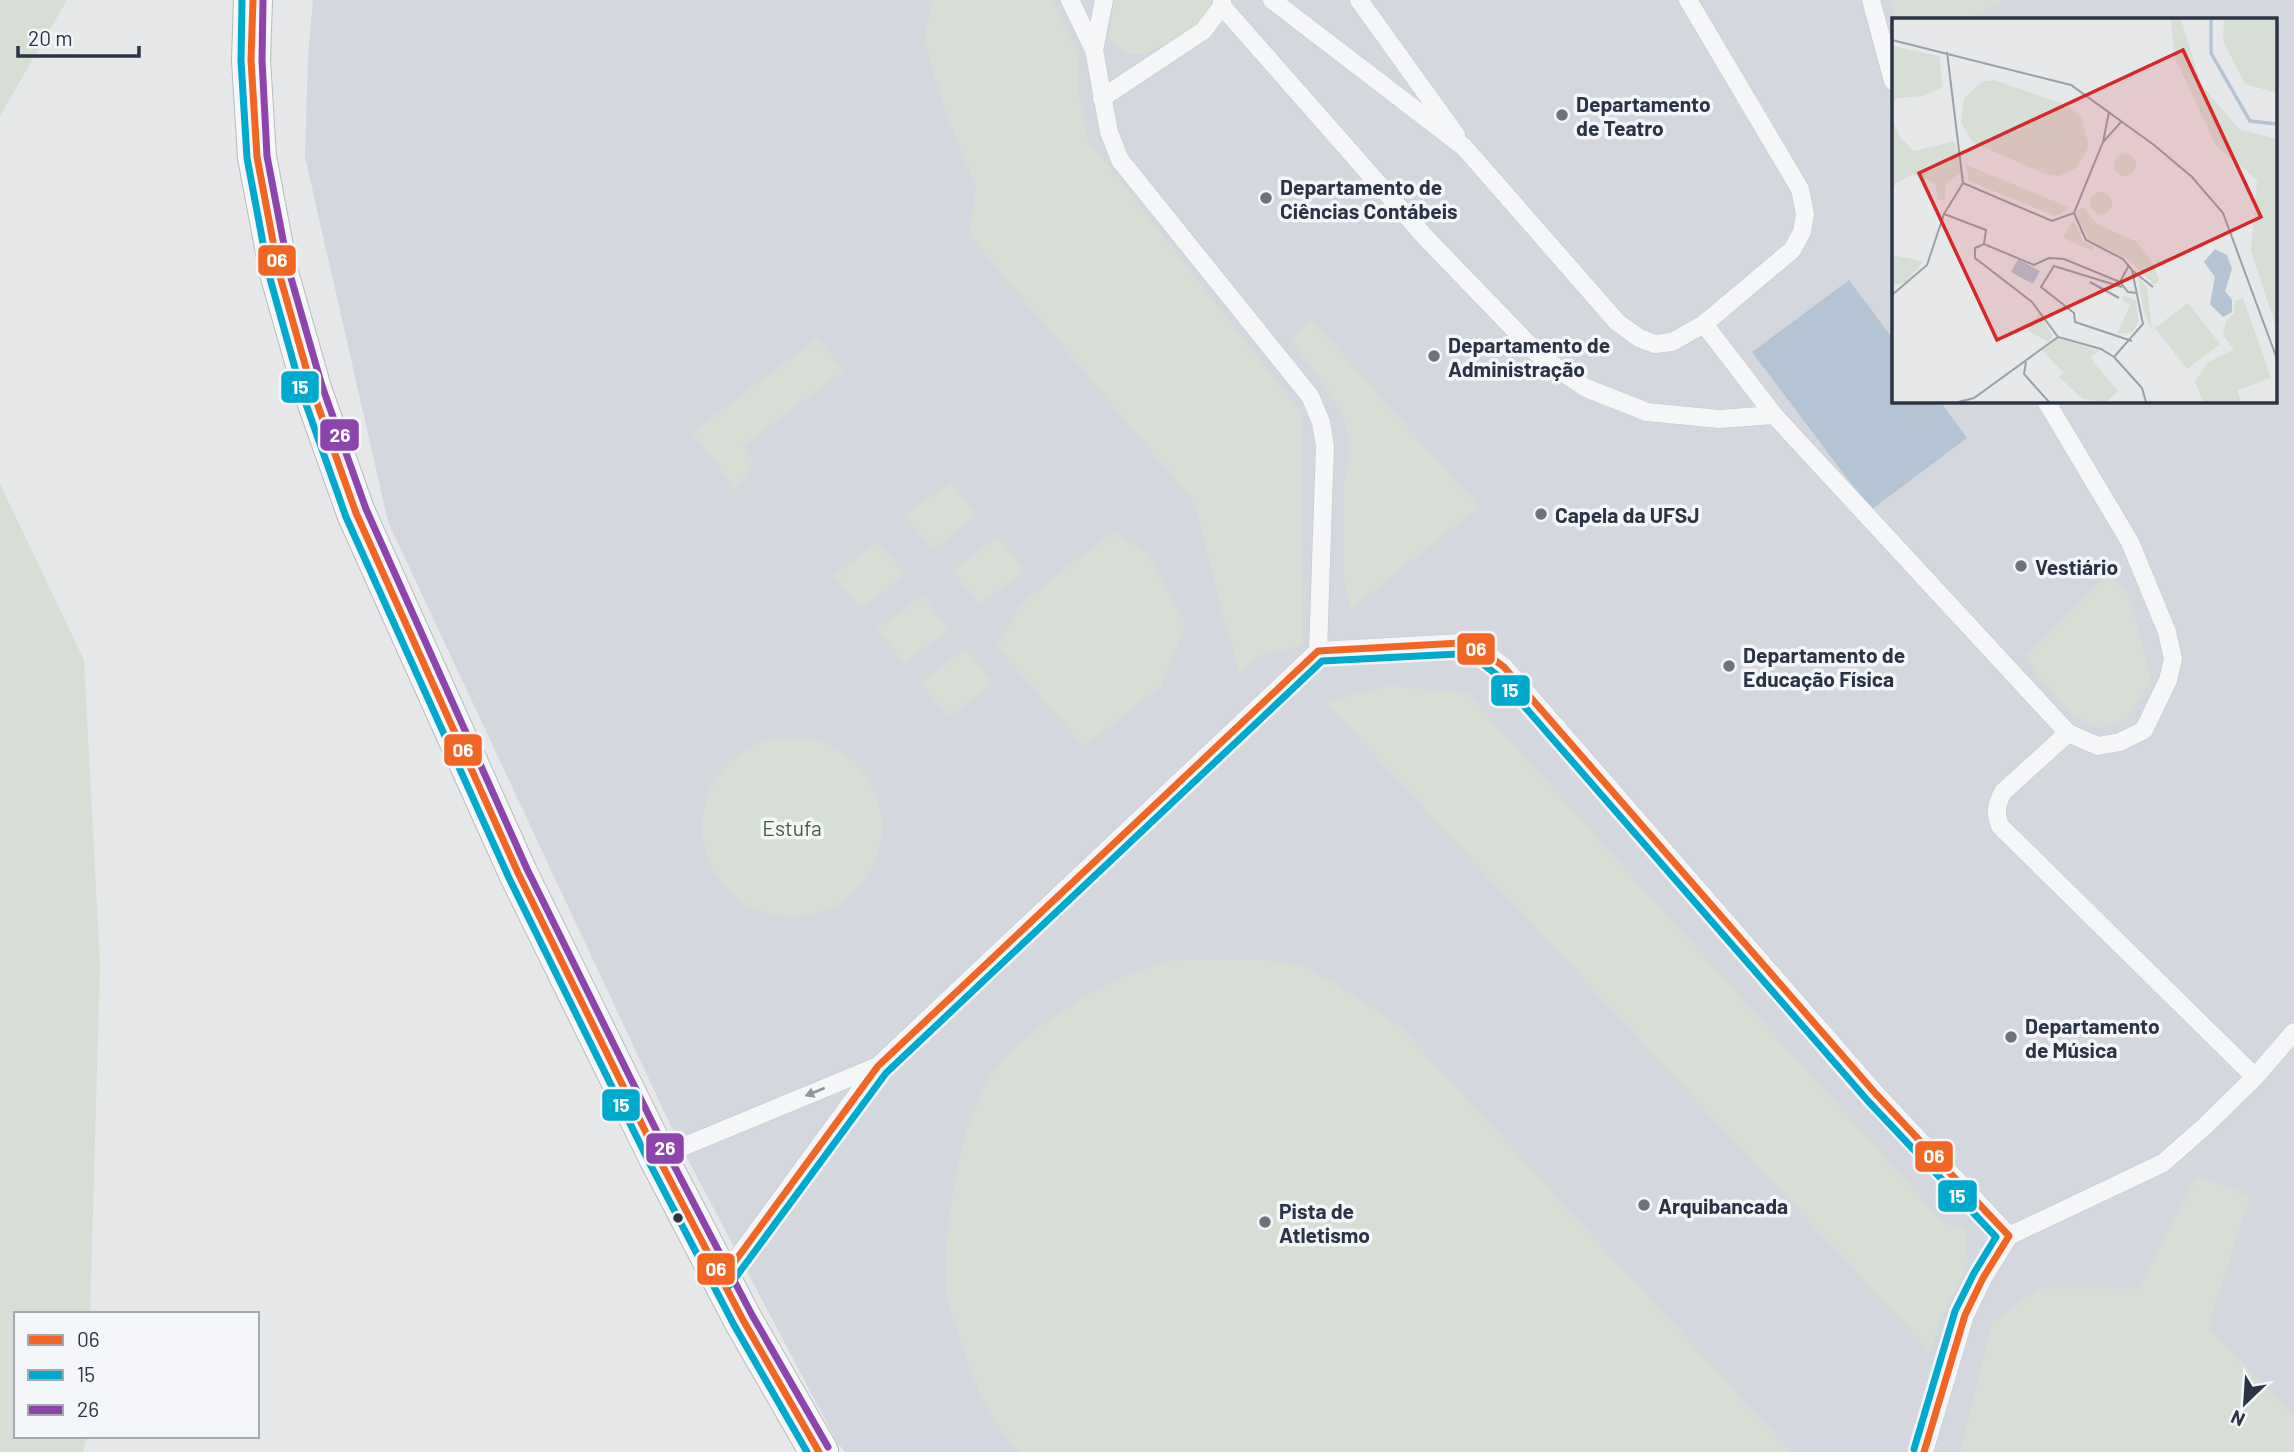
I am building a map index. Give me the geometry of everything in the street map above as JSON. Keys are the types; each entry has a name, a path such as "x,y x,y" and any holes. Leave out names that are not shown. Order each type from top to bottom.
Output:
{"highway":[{"path":"253,0 251,60 257,158 279,274 312,389 356,513 518,873 658,1157 743,1320 819,1452"}],"lane":[{"path":"1070,0 1094,50 1109,132 1120,160 1310,396 1321,422 1325,446 1318,651"},
{"path":"1094,50 1104,0"},
{"path":"1272,0 1464,147"},
{"path":"1359,0 1464,147 1617,322 1639,338 1655,344 1672,342 1703,324 1792,250 1802,232 1804,214 1800,189 1688,0"},
{"path":"1871,0 1892,77"},
{"path":"1102,98 1203,31 1222,3 1426,238 1541,357 1587,388 1647,412 1719,419 1774,415"},
{"path":"1703,324 1774,415 2067,733 2098,746 2120,742 2144,730 2168,680 2173,659 2166,632 2130,542 2047,402"},
{"path":"722,1279 878,1066 1318,651 1460,643 1484,652 1504,667 1876,1094 2009,1236"},
{"path":"2067,733 2003,792 1997,803 1996,814 2000,826 2255,1077"},
{"path":"1924,1452 1965,1315 1983,1278 2009,1236 2163,1163 2255,1077 2294,1032"},
{"path":"658,1157 878,1066"}],"shaded area":[{"path":"313,0 2294,0 2294,1452 845,1452 837,1442 677,1139 388,522 305,157 308,55"}],"green space":[{"path":"0,0 67,0 0,116"},
{"path":"932,0 1052,0 1079,56 1079,99 1089,141 1301,412 1303,645 1258,656 1239,674 1194,502 969,235 976,187 947,116 924,42"},
{"path":"1114,0 1214,0 1215,7 1202,25 1145,54 1127,54 1108,39"},
{"path":"1890,0 2004,0 1970,18 1896,18"},
{"path":"1312,320 1479,507 1351,609 1344,581 1344,480 1349,453 1346,424 1329,393 1291,340"},
{"path":"817,338 844,371 743,446 754,464 734,491 726,476 692,433"},
{"path":"951,482 977,515 933,550 905,515"},
{"path":"0,484 84,660 100,965 90,1312 14,1312 14,1438 86,1438 83,1452 0,1452"},
{"path":"1113,532 1147,553 1186,624 1161,687 1084,746 997,647 1022,602"},
{"path":"998,537 1025,571 980,605 952,570"},
{"path":"878,542 905,575 861,609 833,575"},
{"path":"2109,573 2129,596 2151,680 2127,719 2097,728 2072,715 2038,676 2026,655"},
{"path":"923,596 949,630 905,663 876,629"},
{"path":"966,649 993,683 949,717 920,682"},
{"path":"1387,686 1467,693 1944,1223 1965,1228 1968,1264 1940,1321 1930,1351 1325,702"},
{"name":"Estufa","path":"792,737 826,744 842,752 855,764 867,777 875,793 882,827 875,861 867,877 855,890 842,902 826,910 792,917 758,910 742,902 729,890 717,877 709,861 702,827 709,793 717,777 729,764 742,752 758,744"},
{"name":"Pista de Atletismo","path":"1177,960 1266,960 1308,967 1399,1025 1791,1452 1019,1452 1007,1439 982,1398 946,1295 945,1270 950,1210 972,1116 996,1069 1011,1052 1049,1020 1093,992 1138,971"},
{"path":"2197,1176 2250,1196 2208,1328 2294,1415 2294,1452 1960,1452 1992,1323 2038,1288 2138,1289"}],"water":[{"path":"1849,280 1892,338 1892,402 1941,402 1967,438 1871,510 1752,352"}],"transit line":[{"name":"15","path":"242,0 241,61 247,158 269,275 302,393 346,517 509,878 649,1162 734,1325 807,1452"},
{"name":"06","path":"253,0 251,60 257,157 279,273 312,389 356,513 518,873 658,1157 743,1320 819,1452"},
{"name":"26","path":"263,0 262,60 267,156 289,271 322,386 366,509 527,869 667,1152 752,1315 828,1447"},
{"name":"06","path":"722,1279 878,1066 1318,651 1460,643 1484,652 1504,667 1876,1094 2009,1236 1983,1278 1965,1315 1924,1452"},
{"name":"15","path":"730,1285 886,1073 1322,661 1458,654 1479,661 1497,675 1868,1101 1996,1237 1955,1311 1914,1449"}],"place":[{"name":"Departamento de Teatro","path":"1562,115"},
{"name":"Departamento de Ciências Contábeis","path":"1266,198"},
{"name":"Departamento de Administração","path":"1434,356"},
{"name":"Capela da UFSJ","path":"1541,514"},
{"name":"Vestiário","path":"2021,566"},
{"name":"Departamento de Educação Física","path":"1729,666"},
{"name":"Departamento de Música","path":"2011,1037"},
{"name":"Arquibancada","path":"1644,1205"},
{"name":"Pista de Atletismo","path":"1265,1222"}]}
